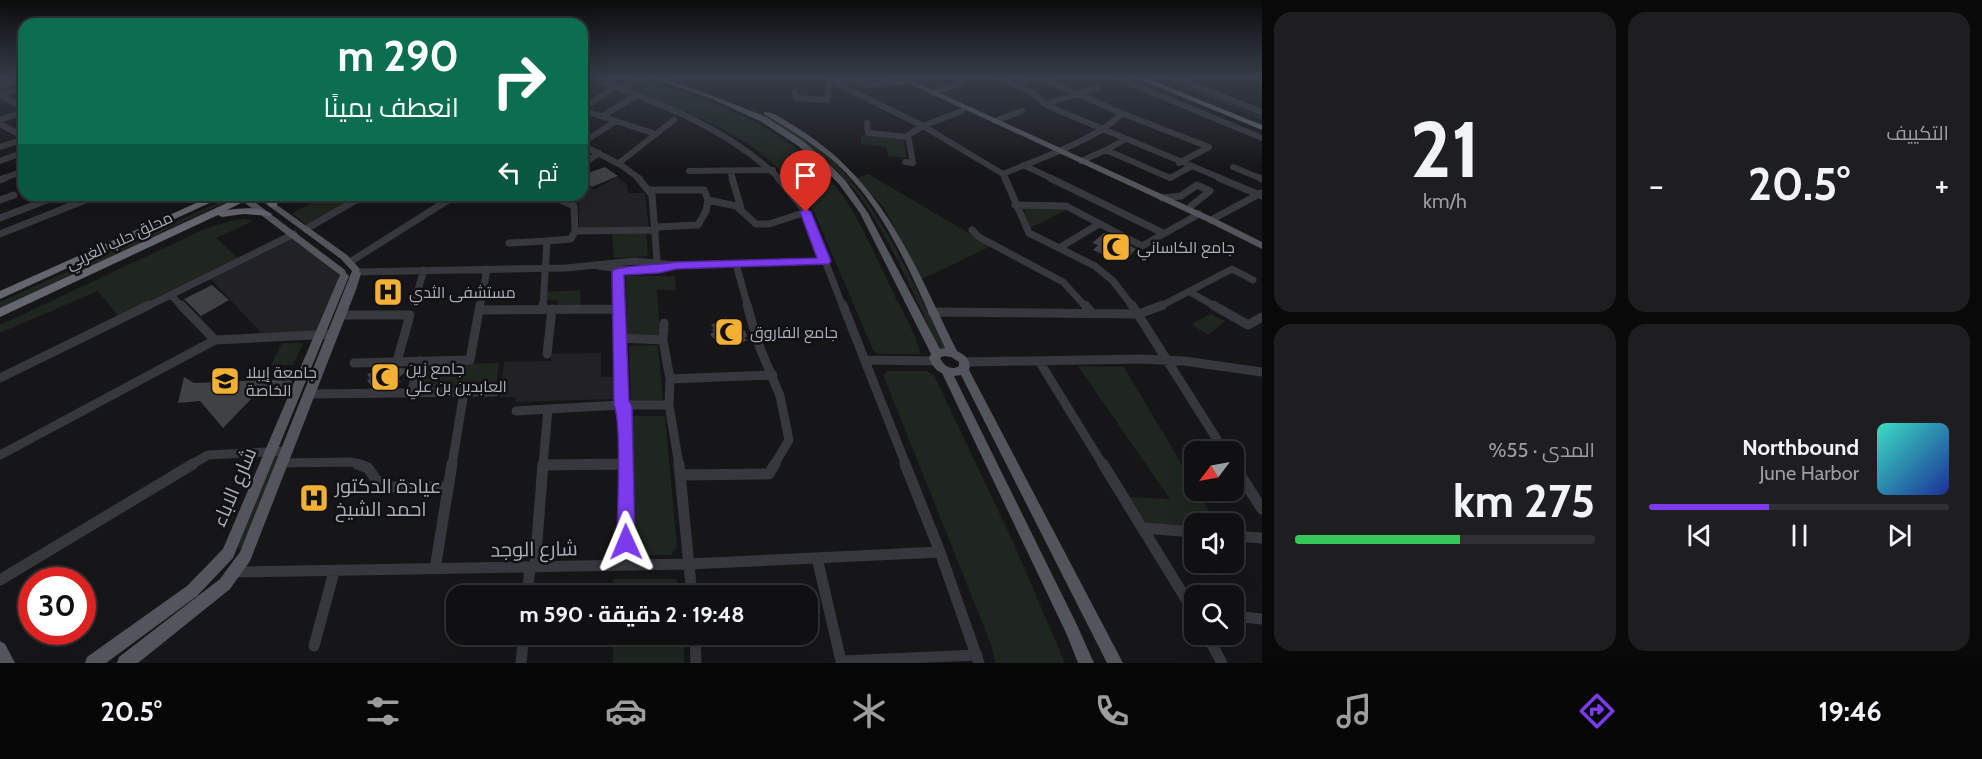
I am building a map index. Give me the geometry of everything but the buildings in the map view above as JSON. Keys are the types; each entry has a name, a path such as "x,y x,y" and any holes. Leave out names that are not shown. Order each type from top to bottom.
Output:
{"highway":[{"path":"1213,108 1262,128"},
{"path":"1227,108 1262,122"},
{"name":"محلق حلب الغربي","path":"0,295 209,201"},
{"name":"محلق حلب الغربي","path":"0,313 237,201"},
{"path":"192,222 235,212 273,209"}],"main road":[{"path":"746,108 793,128 848,171 881,211 953,353 964,366 1115,663"},
{"path":"746,108 800,143 842,182 864,213 936,357 946,371 1086,663"},
{"path":"957,108 1211,220 1262,246"},
{"path":"966,108 1055,152 1081,161 1162,198 1262,252"},
{"path":"258,201 286,215 306,229 349,273"},
{"path":"273,209 286,215"},
{"path":"273,209 294,234 333,264 339,262 349,273"},
{"name":"شارع الاباء","path":"93,663 192,591 228,554 309,394 326,334 340,315 349,273"},
{"name":"شارع الاباء","path":"125,663 198,607 236,572 245,556 281,463 279,451 349,273"},
{"path":"936,357 942,351 953,353"},
{"path":"946,371 955,373 964,366"},
{"path":"228,554 245,556"},
{"path":"0,649 7,663"}],"street":[{"path":"603,116 616,108"},
{"path":"668,108 707,124 736,141 773,170 806,212 940,552 978,659 841,661 817,558"},
{"path":"886,108 923,126 1003,174 1029,233 1095,267 1113,281 1138,314 1218,441"},
{"path":"1054,108 1179,163 1261,194"},
{"path":"1109,108 1209,147 1179,163"},
{"path":"1190,108 1262,138"},
{"path":"588,111 656,134"},
{"path":"867,123 868,133 907,137 923,126 962,111"},
{"path":"995,121 1022,111"},
{"path":"18,113 0,122 18,134"},
{"path":"1003,174 1055,152 1115,122 1121,113"},
{"path":"620,162 674,120"},
{"path":"588,140 616,121"},
{"path":"905,162 913,163 907,137"},
{"path":"1081,161 1124,140"},
{"path":"0,147 18,141"},
{"path":"13,143 18,147"},
{"path":"588,147 620,162 650,190 656,228 657,260"},
{"path":"1106,150 1170,178 1190,167"},
{"path":"588,161 599,153"},
{"path":"0,161 18,154"},
{"path":"1023,165 1163,233"},
{"path":"1233,167 1262,179"},
{"path":"689,171 773,170"},
{"path":"730,171 741,208 748,220 754,224 786,220 798,213 806,212"},
{"path":"0,180 18,173"},
{"path":"1015,205 1066,206 1142,246 1194,214 1191,206 1210,191 1197,185 1181,196 1162,198"},
{"path":"575,231 698,225 706,211 708,200 704,190 650,190"},
{"path":"1211,220 1261,194"},
{"path":"0,200 14,195"},
{"path":"708,200 727,201 741,208"},
{"path":"0,218 44,201"},
{"path":"0,234 83,201"},
{"path":"306,229 355,201"},
{"path":"349,273 448,201"},
{"path":"509,243 571,239 575,231 574,206 563,201"},
{"path":"1059,248 1099,224"},
{"path":"972,230 980,237 1064,282 1094,314"},
{"path":"0,378 294,234"},
{"path":"547,241 544,268 547,354"},
{"path":"349,273 596,266 613,262 657,260 676,265"},
{"path":"596,266 618,271 659,269 676,265 825,261"},
{"path":"680,476 769,474 789,440 773,375 758,344 736,264"},
{"path":"354,363 470,360 487,269"},
{"path":"932,312 1138,314 1190,292 1232,269 1253,280"},
{"path":"414,303 424,270"},
{"path":"618,271 627,565"},
{"path":"1190,292 1248,325 1262,317"},
{"path":"171,295 215,340"},
{"path":"480,310 618,309"},
{"path":"340,315 410,315 397,361"},
{"path":"664,323 663,340 670,379 669,405 680,476 691,585"},
{"path":"0,455 215,340 326,334"},
{"path":"619,338 663,340"},
{"path":"865,360 936,357"},
{"path":"964,366 1039,361 1167,360 1262,372"},
{"path":"411,393 420,361"},
{"path":"1039,361 1184,596"},
{"path":"670,379 773,375"},
{"path":"435,569 464,392"},
{"path":"309,394 495,392"},
{"path":"516,411 669,405"},
{"path":"529,585 548,410"},
{"path":"0,580 208,455 279,451"},
{"path":"281,463 352,462 368,468 381,487 448,487"},
{"path":"543,465 625,464"},
{"path":"1244,481 1262,509"},
{"path":"1143,528 1184,531"},
{"path":"0,586 66,545 76,535"},
{"path":"1244,537 1262,538"},
{"name":"شارع الوجد","path":"236,572 689,564 940,552"},
{"path":"314,646 333,572"},
{"path":"1244,618 1262,620"},
{"path":"521,663 523,645"},
{"path":"695,645 696,663"},
{"path":"1212,645 1222,663"}],"shaded area":[{"path":"676,108 724,108 762,126 809,158 847,202 865,233 912,331 920,354 878,354 873,350 815,214 797,188 778,168 736,136"},
{"path":"1232,108 1249,108 1262,113 1262,120"},
{"path":"753,109 816,146 857,188 875,213 906,267 946,349 940,349 889,244 852,187 817,153 791,134 749,110"},
{"path":"861,135 904,140 907,158 888,156 886,147 861,144"},
{"path":"868,174 991,246 922,279 884,208 857,178"},
{"path":"617,177 627,185 628,193 645,193 649,229 579,229 579,203 573,201 588,201 588,186 594,190"},
{"path":"221,201 228,201 0,309 0,302"},
{"path":"315,201 352,201 308,226 292,213"},
{"path":"1023,207 1068,209 1030,228"},
{"path":"245,219 253,221 216,238 238,258 118,316 98,291 0,333 0,325 207,228"},
{"path":"646,231 648,256 614,258 612,232"},
{"path":"295,238 334,268 339,276 339,283 320,331 263,335 211,279"},
{"path":"626,276 675,276 676,290 657,290 660,336 627,336"},
{"path":"581,290 580,305 557,307 558,300 543,300 544,292"},
{"path":"1211,314 1225,321 1208,335 1191,324"},
{"path":"282,343 303,343 293,365 271,365"},
{"path":"658,345 663,402 631,403 629,346"},
{"path":"601,353 601,377 613,377 613,399 516,402 516,397 500,397 504,362 551,361 551,354"},
{"path":"499,363 496,389 419,391 425,365"},
{"path":"1078,366 1124,367 1184,468 1184,501 1203,501 1211,513 1184,513 1184,527 1148,525 1129,497 1170,499"},
{"path":"888,371 927,371 934,375 1013,542 1065,663 995,663 992,647 883,375"},
{"path":"632,416 665,416 677,547 671,555 635,555"},
{"path":"280,454 245,546 240,549 238,547 274,456"},
{"path":"613,579 676,579 679,585 613,585"},
{"path":"613,645 684,645 684,663 613,663"}],"place":[{"name":"جامع الكاساني","path":"1116,247"},
{"name":"مستشفى الثدي","path":"388,292"},
{"name":"جامع الفاروق","path":"729,332"},
{"name":"جامع زين العابدين بن علي","path":"385,377"},
{"name":"جامعة إيبلا الخاصة","path":"225,381"},
{"name":"عيادة الدكتور احمد الشيخ","path":"314,498"}],"route":[{"path":"626,542 626,440 624,406 621,405 618,271 659,269 676,265 825,261 806,212"}]}
